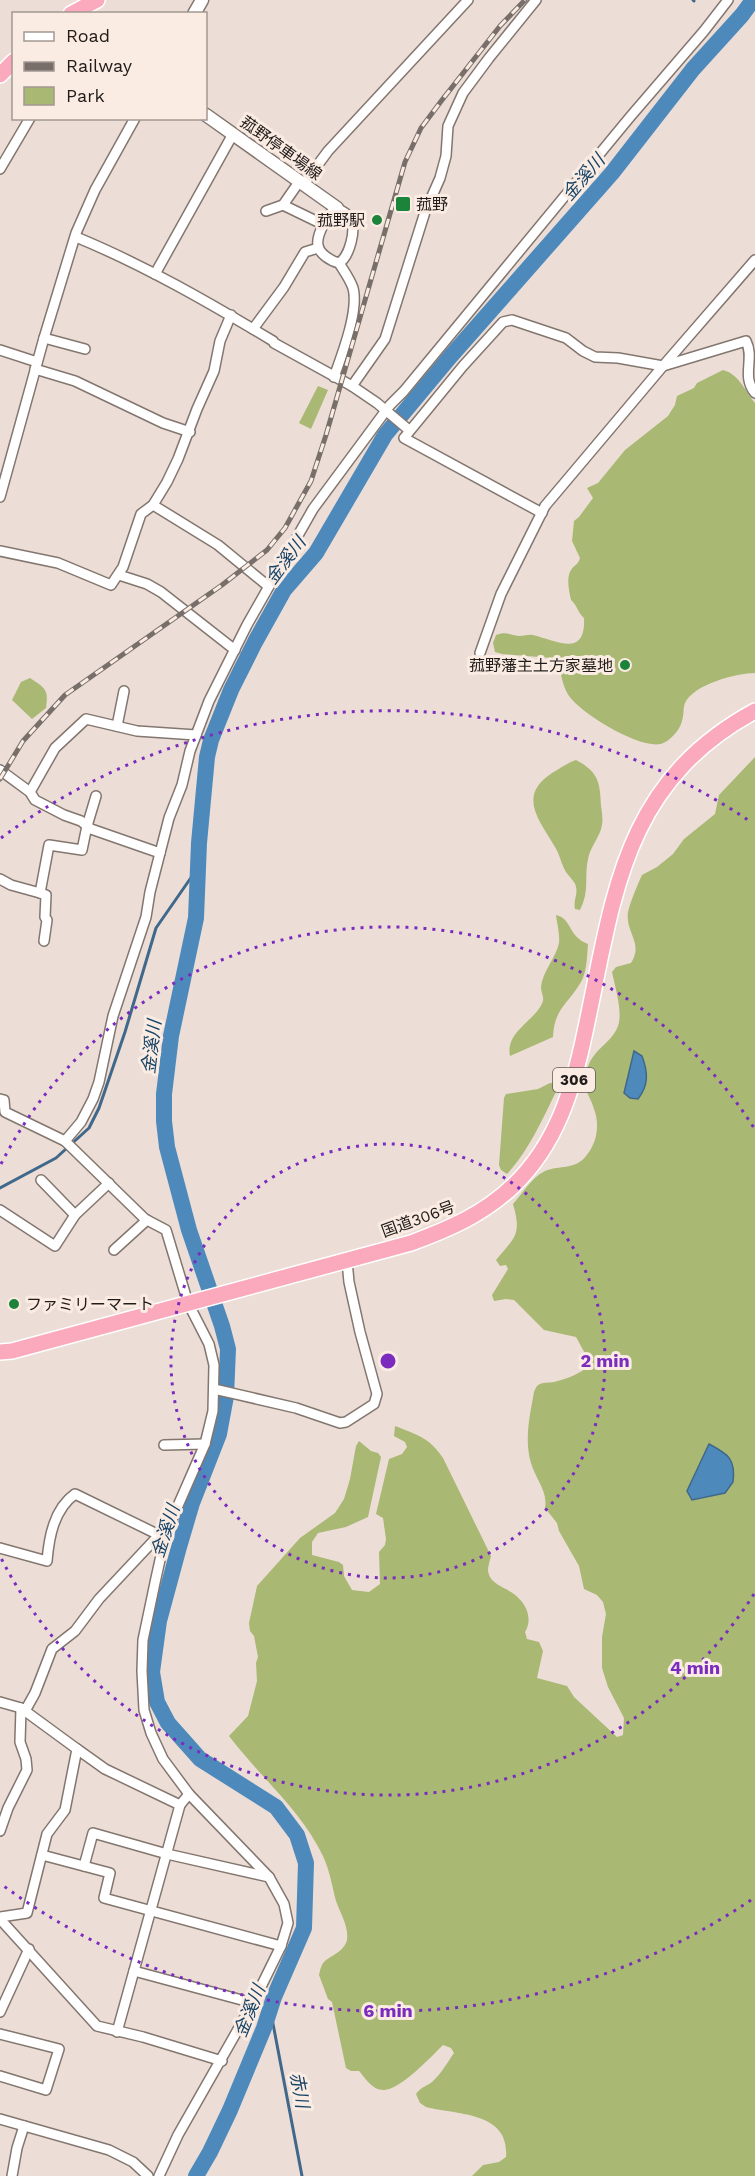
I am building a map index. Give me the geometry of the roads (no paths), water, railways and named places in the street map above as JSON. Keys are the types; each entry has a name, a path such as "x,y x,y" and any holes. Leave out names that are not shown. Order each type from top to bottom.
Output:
{"highway":[{"path":"74,12 98,0"},
{"path":"0,75 12,63"},
{"name":"国道306号","path":"0,1352 12,1351 411,1243 462,1223 500,1197 533,1164 557,1125 573,1084 614,898 633,840 652,806 673,777 689,760 728,727 755,711"}],"main road":[{"name":"菰野停車場線","path":"207,116 337,208"}],"street":[{"path":"266,212 283,205 328,151 468,0"},
{"path":"352,386 385,339 425,212 441,178 446,156 448,126 463,93 536,0"},
{"path":"69,1145 96,1090 113,1016 146,917 160,853 209,701 268,586 313,509 387,411 728,0"},
{"path":"0,169 29,120"},
{"path":"0,497 44,338 83,214 134,120"},
{"path":"155,274 233,134"},
{"path":"283,205 316,221"},
{"path":"334,377 346,344 354,294 351,282 339,263 322,253 317,242 328,214 337,208 348,215 353,226 346,256 339,263"},
{"path":"76,237 111,251 231,315 273,340 274,343 352,386 408,428"},
{"path":"253,329 284,287 305,252 318,248"},
{"path":"480,653 501,594 542,513 663,366 755,260"},
{"path":"0,551 58,563 111,585 119,574 141,514 153,505 167,482 190,432 196,409 214,371 220,341 231,315"},
{"path":"542,513 404,438 408,428 506,320 566,338 583,351 596,357 618,358 663,366 746,341 752,352 749,384 755,393"},
{"path":"44,338 85,349"},
{"path":"0,350 75,381 163,423 190,432"},
{"path":"153,505 218,545 268,586"},
{"path":"119,574 147,584 161,592 235,650"},
{"path":"117,726 124,691"},
{"path":"30,792 55,748 86,719 137,731 197,738"},
{"path":"0,770 42,804 81,821 107,836 160,853"},
{"path":"40,893 49,845 82,850 96,796"},
{"path":"0,879 11,885 46,895 45,917 47,920 44,941"},
{"path":"0,1099 4,1100 5,1112 69,1145 147,1220 166,1230 209,1344 214,1365 216,1389 205,1444 163,1534 143,1640 142,1696 151,1733 163,1759 189,1794 269,1877 284,1904 288,1923 281,1946 253,2003 178,2135 159,2176"},
{"path":"41,1180 75,1215"},
{"path":"0,1210 55,1246 75,1215 109,1183"},
{"path":"114,1250 147,1220"},
{"path":"216,1389 296,1408 340,1423 346,1422 374,1404 378,1394 360,1332 349,1282 347,1261"},
{"path":"164,1445 205,1444"},
{"path":"0,1548 47,1561 52,1529 64,1506 75,1494 163,1534"},
{"path":"0,1831 8,1808 27,1770 20,1742 23,1710 35,1693 52,1649 75,1631 99,1599 163,1534"},
{"path":"0,1702 23,1710 105,1769 180,1805"},
{"path":"0,1918 27,1913 47,1834 65,1810 76,1749"},
{"path":"117,2032 180,1805 189,1794"},
{"path":"84,1866 93,1833 167,1854 269,1877"},
{"path":"42,1855 110,1873 105,1898 281,1946"},
{"path":"0,1918 97,2026 143,2037 222,2061"},
{"path":"0,2012 29,1949"},
{"path":"135,1971 253,2003"},
{"path":"0,2034 59,2049 46,2090 0,2076"},
{"path":"0,2119 109,2150 133,2162 148,2176"},
{"path":"12,2176 16,2148 24,2126"}],"water":[{"path":"634,1051 642,1056 646,1073 646,1083 638,1099 630,1098 624,1093"},
{"path":"709,1444 729,1458 734,1474 733,1482 725,1493 692,1500 687,1491"}],"waterway":[{"name":"金溪川","path":"196,2176 230,2110 264,2028 274,1997 304,1928 306,1863 297,1835 276,1807 200,1759 168,1723 157,1702 152,1672 159,1621 192,1503 219,1434 226,1396 228,1349 189,1230 167,1147 164,1121 164,1094 171,1036 196,918 199,843 207,757 211,740 231,690 284,590 316,553 385,435 450,357 612,173 693,69 753,0"},
{"path":"0,1188 56,1158 89,1128 99,1108 125,1032 156,928 197,869"},
{"name":"赤川","path":"270,2008 302,2176"}],"railway":[{"path":"0,779 23,741 65,695 222,585 267,550 285,528 311,481 405,162 421,128 500,26 525,0"}],"place":[{"name":"菰野","path":"403,204"},
{"name":"菰野駅","path":"377,220"},
{"name":"菰野藩主土方家墓地","path":"625,665"},
{"name":"ファミリーマート","path":"14,1304"}]}
